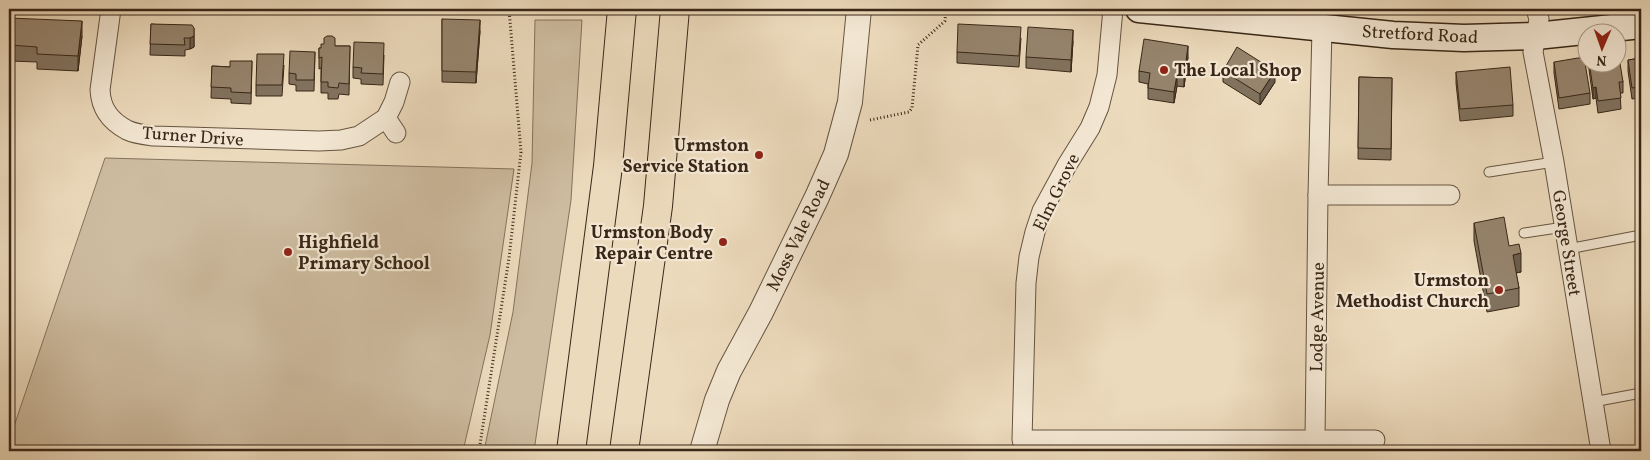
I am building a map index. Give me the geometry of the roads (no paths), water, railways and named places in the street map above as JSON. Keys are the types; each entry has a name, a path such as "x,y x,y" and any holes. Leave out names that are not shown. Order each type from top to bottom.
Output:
{"highway":[{"path":"571,451 608,166 621,18"},
{"path":"624,451 658,206 675,18"}],"main road":[{"name":"Stretford Road","path":"1139,9 1402,36 1464,38 1536,36 1641,25"}],"street":[{"name":"Turner Drive","path":"111,9 100,90 101,102 107,115 128,131 154,136 341,140 391,126 394,102 400,82"},
{"name":"Moss Vale Road","path":"702,451 723,385 817,197 836,154 847,118 853,83 858,9"},
{"name":"Elm Grove","path":"1113,9 1107,75 1099,107 1090,128 1067,165 1042,212 1029,257 1026,283 1022,440 1315,439"},
{"name":"George Street","path":"1536,9 1539,19 1534,52 1602,451"},
{"name":"Lodge Avenue","path":"1315,439 1322,28"},
{"path":"1318,195 1450,195"},
{"path":"1315,439 1375,440"}],"lane":[{"path":"1489,172 1554,162"},
{"path":"1524,232 1564,227"},
{"path":"1568,249 1641,235"},
{"path":"1593,402 1641,393"}],"place":[{"name":"The Local Shop","path":"1164,70"},
{"name":"Urmston Service Station","path":"759,155"},
{"name":"Urmston Body Repair Centre","path":"723,242"},
{"name":"Highfield Primary School","path":"288,252"},
{"name":"Urmston Methodist Church","path":"1499,290"}]}
